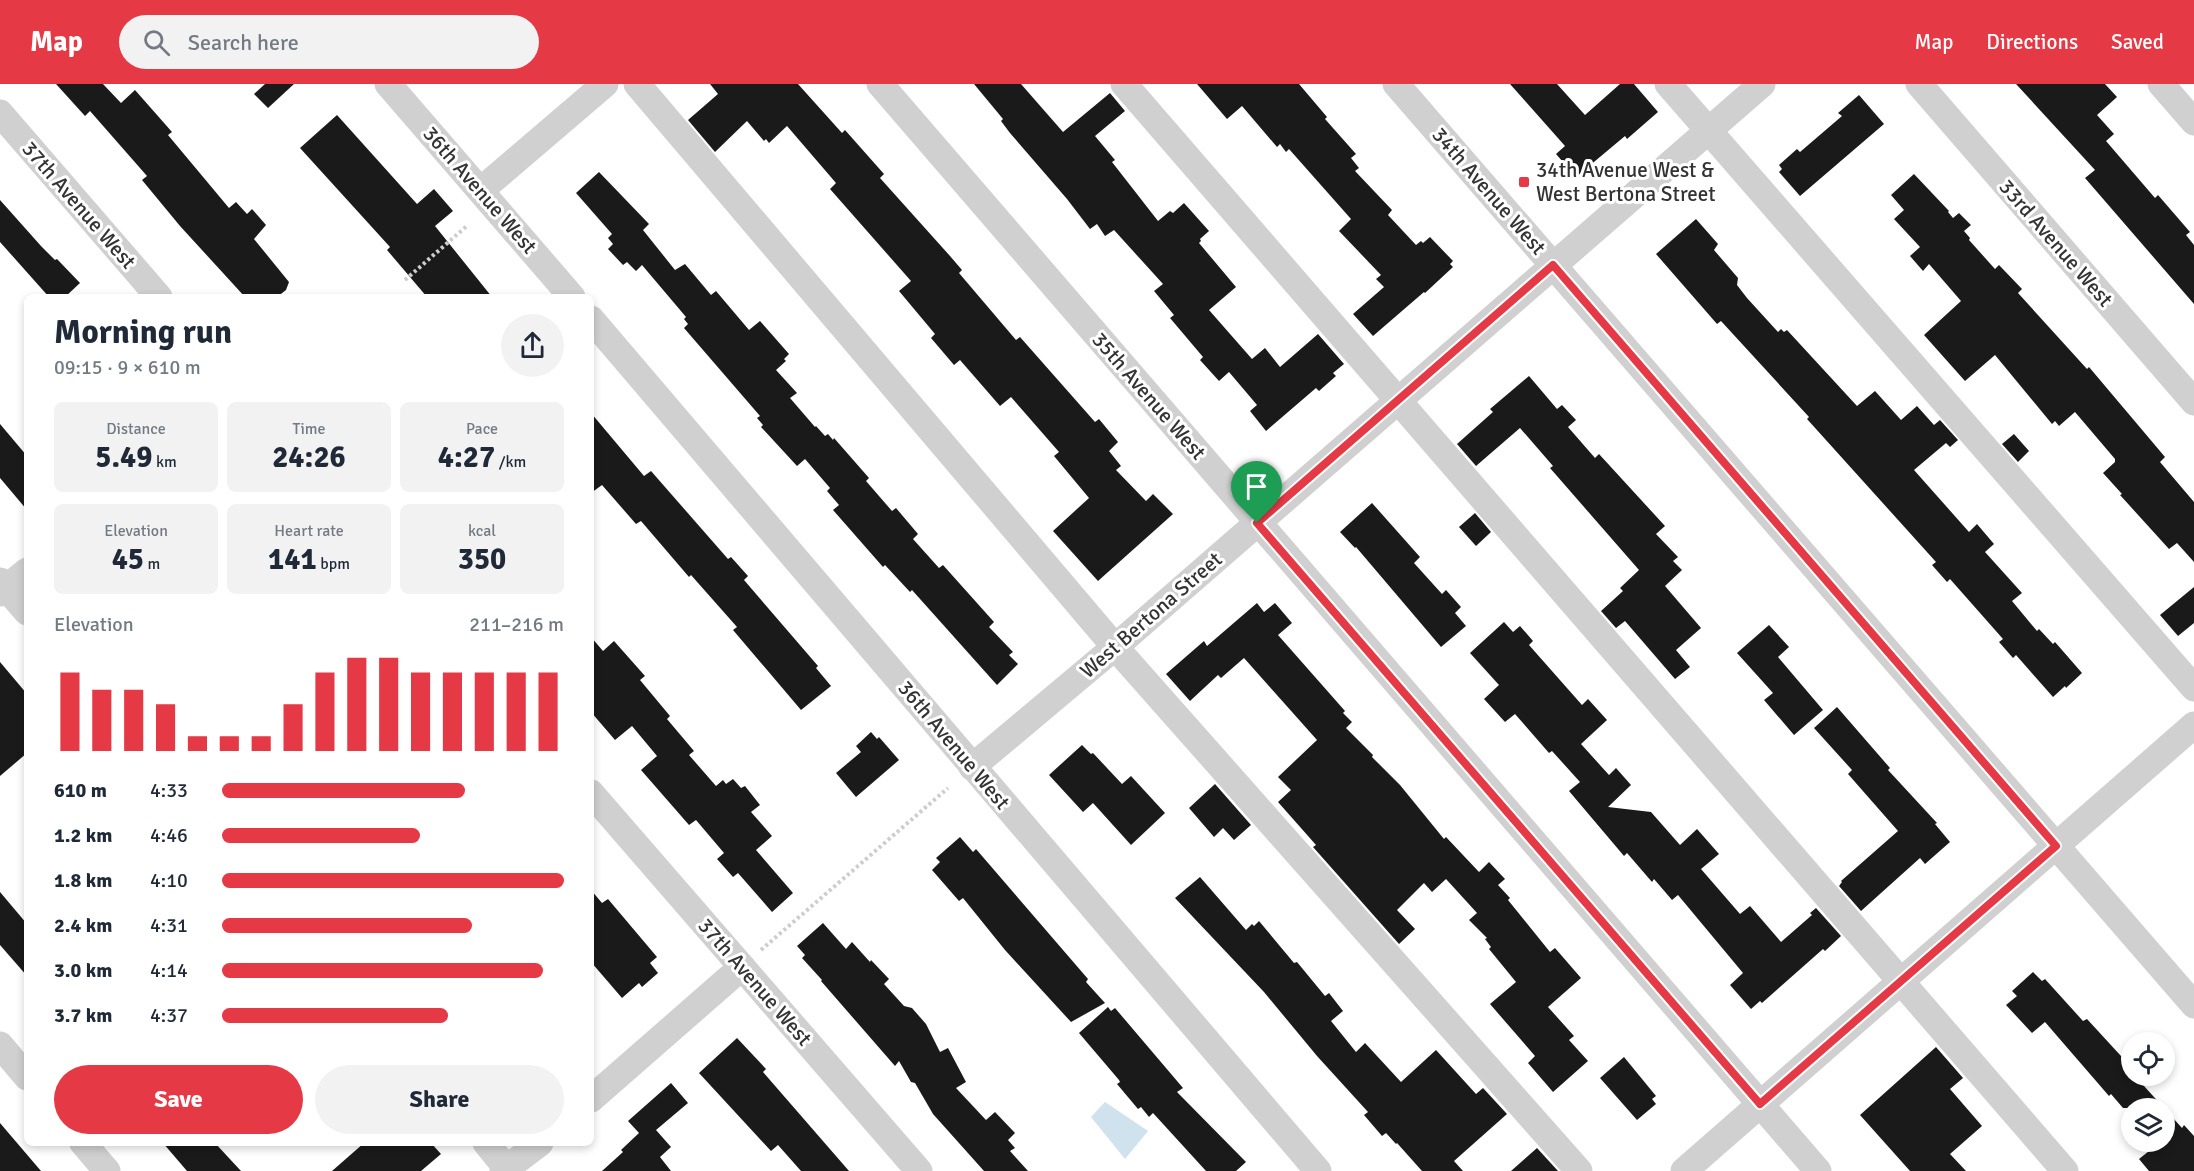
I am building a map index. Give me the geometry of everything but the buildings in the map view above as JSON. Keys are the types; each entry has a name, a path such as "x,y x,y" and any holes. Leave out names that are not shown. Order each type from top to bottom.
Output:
{"street":[{"name":"36th Avenue West","path":"388,84 569,294"},
{"path":"481,190 604,84"},
{"path":"637,84 1114,647 1579,1171"},
{"name":"35th Avenue West","path":"880,84 1818,1171"},
{"path":"1124,84 2065,1171"},
{"name":"34th Avenue West","path":"1396,84 2194,1005"},
{"path":"1668,84 2194,688"},
{"name":"West Bertona Street","path":"972,767 1114,647 1762,84"},
{"name":"33rd Avenue West","path":"1919,84 2194,402"},
{"path":"2161,84 2194,122"},
{"name":"37th Avenue West","path":"0,113 156,294"},
{"name":"36th Avenue West","path":"594,323 1318,1171"},
{"path":"24,573 2,588 24,609"},
{"path":"1684,1171 2194,725"},
{"name":"37th Avenue West","path":"594,796 751,959 919,1171"},
{"path":"594,1096 751,959"},
{"path":"0,1045 24,1073"},
{"path":"86,1146 107,1171"},
{"path":"488,1146 507,1170 536,1146"}],"path":[{"path":"405,280 468,225"},
{"path":"751,959 948,788"}],"water":[{"path":"1105,1102 1148,1131 1125,1159 1091,1117"}],"place":[{"name":"34th Avenue West & West Bertona Street","path":"1524,182"}],"route":[{"path":"1553,265 2056,846 1760,1104 1257,523 1553,265"}]}
